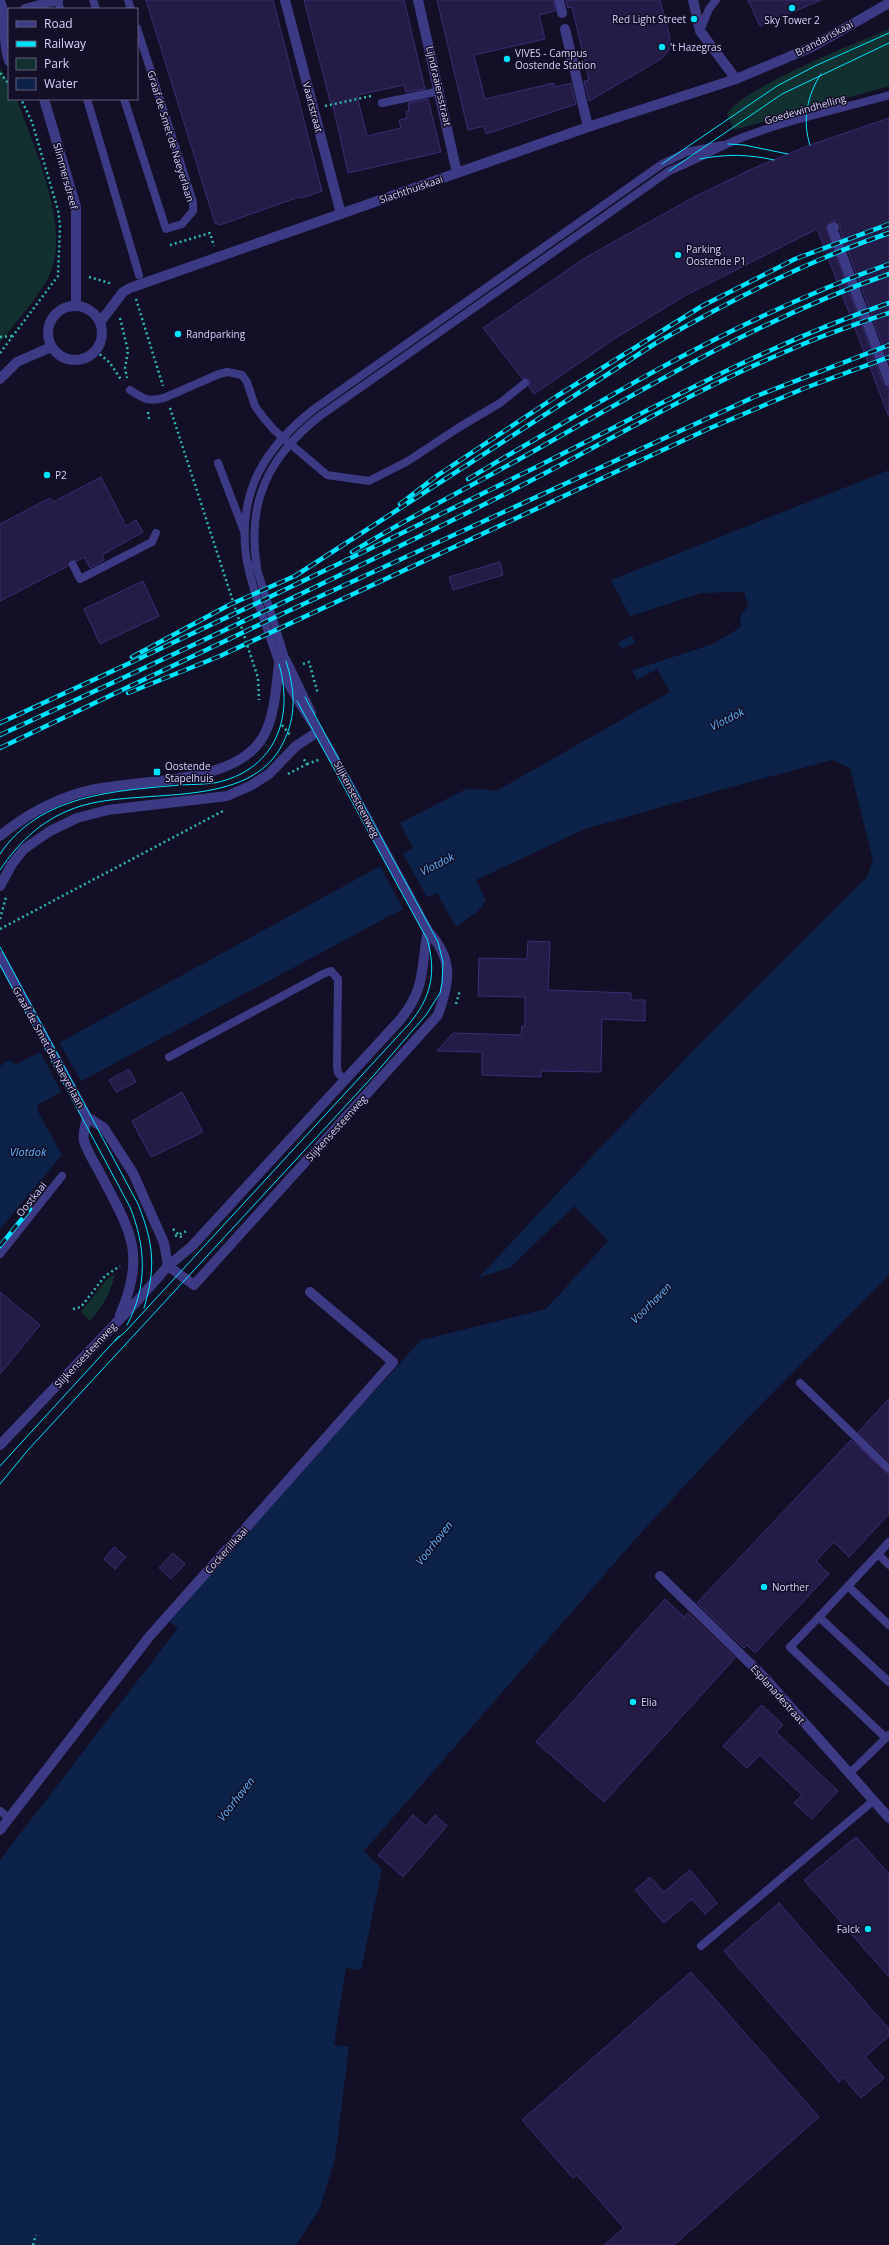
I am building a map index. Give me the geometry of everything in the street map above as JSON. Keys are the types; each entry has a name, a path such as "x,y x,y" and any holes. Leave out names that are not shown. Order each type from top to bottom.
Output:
{"street":[{"path":"29,8 58,0"},
{"name":"Vaartstraat","path":"285,0 341,214"},
{"name":"Lijndraaiersstraat","path":"418,0 440,91 457,173"},
{"path":"559,0 562,13"},
{"path":"693,0 700,31 736,78"},
{"path":"0,1 7,13 4,41 8,56"},
{"name":"Brandariskaai","path":"736,78 812,47 889,3"},
{"path":"566,29 588,127"},
{"name":"Slachthuiskaai","path":"123,292 192,266 588,127 736,78"},
{"name":"Slimmersdreef","path":"39,100 48,111 76,207 76,305"},
{"path":"44,100 48,111"},
{"path":"889,375 834,227 832,228 889,380"},
{"path":"101,321 88,308 76,305 60,310 54,316 48,331 51,347 58,355 73,360 88,358 96,351 102,337 101,321 123,292"},
{"path":"0,379 17,362 51,347"},
{"path":"0,836 20,820 74,794 134,782 213,772 235,763 257,746 266,730 272,713 282,663"},
{"name":"Slijkensesteenweg","path":"168,1266 194,1284 438,1015 447,990 448,962 438,942 427,930 282,663"},
{"path":"4,890 12,864 24,849 50,830 77,818 108,810 227,796 250,786 269,774 296,746 319,731"},
{"name":"Slijkensesteenweg","path":"0,1444 168,1266 192,1246 410,1007 419,990 424,972 427,930"},
{"name":"Graaf de Smet de Naeyerlaan","path":"2,960 87,1117 104,1128 133,1173 164,1243 168,1266"},
{"name":"Graaf de Smet de Naeyerlaan","path":"87,1117 84,1140 125,1223 134,1252 133,1278 128,1296 117,1321"},
{"name":"Cockerillkaai","path":"0,1830 149,1637 393,1362 310,1292"},
{"name":"Esplanadestraat","path":"660,1576 763,1676 889,1818"}],"lane":[{"path":"700,31 709,9 716,0"},
{"name":"Graaf de Smet de Naeyerlaan","path":"124,100 166,230 182,224 187,220 193,211 193,202 138,31"},
{"path":"382,103 440,91"},
{"name":"Goedewindhelling","path":"728,144 799,121 889,95"},
{"path":"87,100 139,275"},
{"path":"282,663 249,570 245,535 250,496 258,472 276,443 295,424 662,164 687,152 728,144"},
{"path":"257,567 255,552 255,525 263,486 275,462 284,449 303,429 669,171 700,159 728,144"},
{"path":"130,390 148,401 164,398 219,374 227,372 242,375 247,382 255,406 274,430 327,475 369,482 408,461 458,428 500,403 526,383"},
{"path":"218,463 257,567 282,663"},
{"path":"73,564 80,579 152,542 156,533"},
{"path":"168,1057 331,971 338,979 337,1067 338,1073 345,1080"},
{"name":"Oostkaai","path":"0,1254 62,1176"},
{"path":"800,1383 889,1469"},
{"path":"849,1774 888,1737 790,1647 889,1542"},
{"path":"878,1554 889,1565"},
{"path":"848,1586 889,1625"},
{"path":"819,1616 889,1682"},
{"path":"701,1946 873,1800"},
{"path":"0,1811 9,1818"}],"path":[{"path":"0,73 8,83"},
{"path":"0,353 58,276 60,232 58,210 32,122 21,100"},
{"path":"170,245 210,233"},
{"path":"58,276 77,273 110,285 119,283 123,292"},
{"path":"134,293 164,389"},
{"path":"119,314 128,351 125,368 130,390"},
{"path":"0,337 14,336"},
{"path":"96,351 110,363 130,390"},
{"path":"169,404 230,588 258,678 260,689"},
{"path":"0,929 227,808"},
{"path":"0,919 4,890"},
{"path":"73,1308 81,1307 105,1276 112,1270 122,1265 122,1270"},
{"path":"33,2245 36,2235"}],"green space":[{"path":"889,29 889,86 734,130 727,114 738,103 755,91 802,67"},
{"path":"0,68 8,81 8,100 17,100 40,163 53,210 56,233 55,254 50,274 46,282 0,343"},
{"path":"115,1274 106,1299 90,1321 81,1312 107,1279"}],"water":[{"path":"889,470 889,1275 740,1426 638,1536 364,1851 382,1869 361,1970 346,1968 334,2045 349,2047 335,2159 320,2208 296,2245 0,2245 0,1860 178,1628 167,1620 559,1191 714,1029 867,877 873,860 850,768 832,760 585,829 476,880 486,900 478,911 456,927 437,893 399,911 61,1092 39,1104 37,1110 62,1155 0,1229 0,1066 9,1060 16,1064 66,1039 413,848 400,823 468,788 496,791 670,692 657,669 637,680 618,643 638,632 611,580"}],"pier":[{"path":"744,592 748,606 740,617 741,627 713,644 630,671 619,650 635,643 631,633 635,631 628,617 701,593"},
{"path":"402,852 428,899 404,911 379,864"},
{"path":"58,1040 82,1083 62,1093 39,1050"},
{"path":"574,1206 608,1241 546,1309 418,1341 476,1279 511,1267"}],"building":[{"path":"146,0 273,0 322,191 302,198 299,197 220,225 215,223"},
{"path":"304,0 404,0 425,89 406,92 404,85 357,95 367,136 401,128 399,120 407,118 406,112 409,111 408,103 428,99 441,152 348,173 332,101 330,101"},
{"name":"VIVES - Campus Oostende Station","path":"437,0 553,0 555,11 539,15 545,39 474,55 485,99 554,83 554,87 571,83 576,104 486,134 484,126 468,130"},
{"path":"566,0 660,0 670,37 669,50 661,59 589,101 584,81 589,80 572,7 568,8"},
{"path":"748,0 821,0 760,26"},
{"name":"Parking Oostende P1","path":"889,118 889,362 840,230 840,224 837,221 831,221 826,228 883,383 889,387 889,417 817,229 686,295 614,339 534,394 529,387 530,380 522,378 483,328 585,258 692,198 754,168 810,145"},
{"path":"101,477 126,526 136,520 143,532 102,555 104,560 90,568 84,557 77,561 71,560 68,566 0,601 0,524 50,498 53,502"},
{"path":"500,562 503,575 453,590 449,577"},
{"path":"143,581 159,616 100,644 84,609"},
{"path":"528,941 550,942 548,990 631,993 631,1000 645,1000 645,1021 602,1019 601,1072 541,1071 541,1077 482,1075 482,1052 437,1051 453,1033 521,1035 522,1026 525,1026 525,997 478,996 479,958 527,959"},
{"path":"129,1069 136,1082 116,1092 109,1080"},
{"path":"182,1092 203,1132 151,1157 132,1121"},
{"path":"0,1292 40,1325 0,1374"},
{"path":"889,1399 889,1461 858,1432"},
{"path":"851,1440 889,1474 889,1514 849,1557 834,1542 816,1561 829,1574 755,1653 747,1645 744,1648 697,1603"},
{"path":"114,1547 126,1557 115,1569 104,1559"},
{"path":"173,1553 185,1564 171,1579 159,1568"},
{"name":"Elia","path":"665,1599 684,1617 688,1613 735,1658 604,1802 536,1742"},
{"path":"762,1705 783,1725 776,1732 838,1791 812,1819 794,1803 802,1795 760,1755 747,1768 723,1746"},
{"path":"413,1815 426,1826 435,1815 447,1826 403,1877 378,1855"},
{"name":"Falck","path":"856,1837 889,1874 889,1977 804,1880"},
{"path":"690,1870 717,1903 705,1914 692,1899 664,1923 635,1890 650,1877 664,1892"},
{"path":"779,1903 889,2029 889,2036 865,2057 884,2078 861,2098 843,2077 839,2082 724,1951"},
{"path":"691,1972 819,2117 674,2245 604,2245 624,2228 577,2175 573,2178 522,2120"}],"tram line":[{"path":"662,164 777,86 815,66 889,33"},
{"path":"669,171 782,94 889,43"},
{"path":"810,145 806,127 807,108 812,91 821,74"},
{"path":"728,144 744,145 788,154"},
{"path":"700,159 737,155 774,160"},
{"path":"0,870 16,849 34,831 56,816 68,811 81,806 106,801 193,793 221,788 246,779 267,764 283,743 291,722 293,692 286,661"},
{"path":"0,854 17,834 36,819 57,807 81,799 130,790 215,783 244,772 259,762 270,749 278,734 282,718 284,700 283,682 279,664"},
{"path":"0,1484 28,1450 375,1074 426,1015 440,993 443,962 438,942 305,697"},
{"path":"115,1341 126,1331 409,1024 422,1004 430,984 432,963 427,939 297,701"},
{"path":"0,947 138,1204 147,1232 152,1256 152,1268 144,1308"},
{"path":"0,965 130,1207 139,1237 142,1252 142,1266 139,1296 127,1325"},
{"path":"0,1466 119,1336"}],"railway":[{"path":"400,504 438,475 557,396 702,306 795,259 889,224"},
{"path":"132,657 229,605 295,576 656,343 684,327 770,282 829,256 889,233"},
{"path":"468,479 673,361 779,308 889,264"},
{"path":"352,552 668,375 798,310 889,274"},
{"path":"0,723 327,569 522,474 702,382 794,340 889,303"},
{"path":"0,735 253,617 379,556 541,476 719,382 816,339 889,313"},
{"path":"0,748 284,613 754,397 889,345"},
{"path":"128,693 220,656 708,429 805,388 889,357"},
{"path":"0,1246 30,1209"}],"place":[{"name":"Sky Tower 2","path":"792,8"},
{"name":"Red Light Street","path":"694,19"},
{"name":"'t Hazegras","path":"662,47"},
{"name":"VIVES - Campus Oostende Station","path":"507,59"},
{"name":"Parking Oostende P1","path":"678,255"},
{"name":"Randparking","path":"178,334"},
{"name":"P2","path":"47,475"},
{"name":"Oostende Stapelhuis","path":"157,772"},
{"name":"Norther","path":"764,1587"},
{"name":"Elia","path":"633,1702"},
{"name":"Falck","path":"868,1929"}],"water label":[{"name":"Vlotdok","path":"727,719"},
{"name":"Vlotdok","path":"437,864"},
{"name":"Vlotdok","path":"28,1152"},
{"name":"Voorhaven","path":"651,1303"},
{"name":"Voorhaven","path":"434,1543"},
{"name":"Voorhaven","path":"236,1799"}]}
